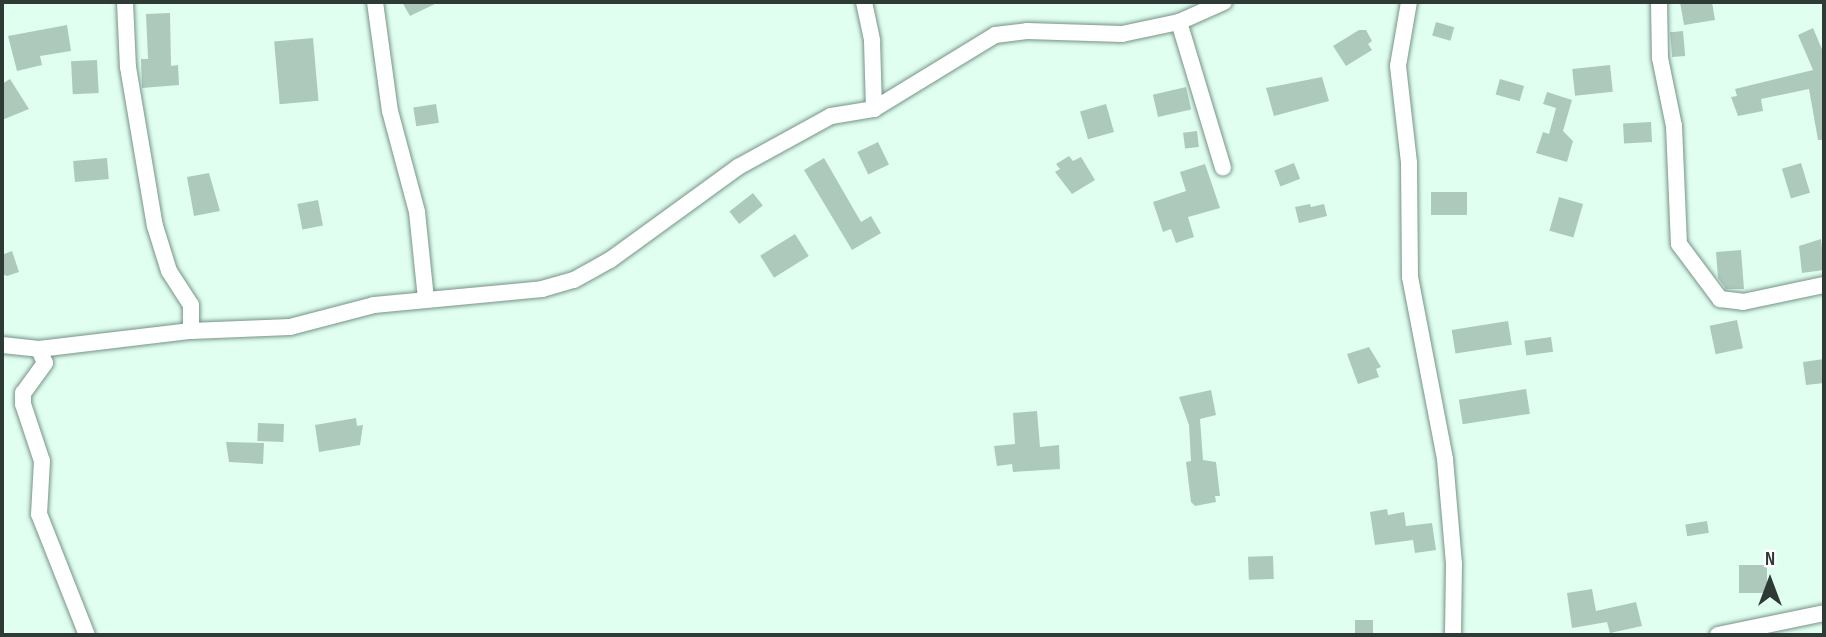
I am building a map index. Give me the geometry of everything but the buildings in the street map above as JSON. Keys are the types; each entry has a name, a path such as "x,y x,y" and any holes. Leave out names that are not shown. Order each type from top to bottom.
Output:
{"street":[{"path":"125,2 128,67 155,226 169,271 191,305 191,331"},
{"path":"374,2 390,111 417,212 426,299"},
{"path":"864,2 872,41 874,109"},
{"path":"2,345 39,349 191,331 290,327 374,305 426,299 506,296 574,280 610,260 738,167 831,116 874,109 995,35 1027,31 1122,34 1179,22 1224,2"},
{"path":"1409,2 1398,66 1409,163 1410,277 1445,459 1454,564 1454,635"},
{"path":"1659,2 1660,58 1674,126 1679,244 1720,299 1743,302 1824,285"},
{"path":"1179,22 1223,168"},
{"path":"39,349 45,363 23,393 23,404 42,461 39,514 87,635"},
{"path":"1718,635 1824,613"}]}
